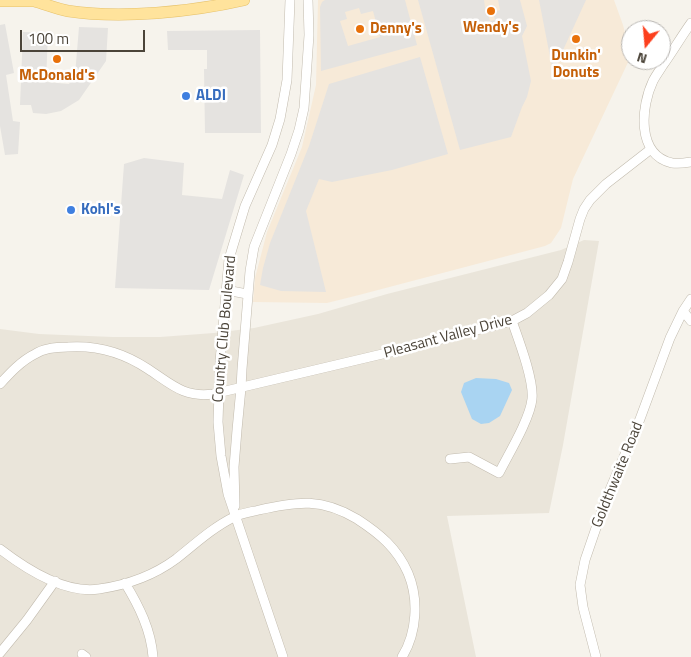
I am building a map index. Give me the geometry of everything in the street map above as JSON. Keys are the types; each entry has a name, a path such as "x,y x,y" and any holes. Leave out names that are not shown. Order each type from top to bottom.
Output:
{"main road":[{"path":"0,1 38,1 66,10 100,14 133,14 181,10 244,0"}],"street":[{"name":"Country Club Boulevard","path":"282,657 235,516 224,474 218,422 229,259 245,206 272,145 280,119 288,62 290,0"},
{"name":"Country Club Boulevard","path":"235,516 234,467 250,271 254,247 291,154 304,108 309,35 308,0"},
{"path":"691,23 657,74 650,90 644,119 647,142 651,149 667,161 674,163 691,162"},
{"name":"Pleasant Valley Drive","path":"0,384 24,361 36,353 58,347 86,347 110,351 130,359 186,393 204,395 395,351 512,321 528,313 549,295 562,279 580,218 590,200 606,184 651,149"},
{"path":"226,290 247,294"},
{"name":"Goldthwaite Road","path":"596,657 583,607 580,585 585,560 606,499 637,428 670,338 691,299"},
{"path":"683,311 691,321"},
{"path":"450,459 469,458 499,473 524,423 532,400 532,388 512,321"},
{"path":"0,549 31,571 55,581 82,590 98,589 143,578 169,564 210,531 235,516 269,508 309,502 336,508 370,527 388,542 402,560 410,577 415,609 413,627 406,651 402,657"},
{"path":"0,653 55,581"},
{"path":"125,583 137,604 146,626 153,657"}],"shaded area":[{"path":"318,0 614,0 621,20 621,70 624,70 573,179 561,228 551,243 327,303 253,302 255,278 267,232 302,147 316,85"},
{"path":"325,0 405,0 417,45 321,71 320,7","holes":["359,8 361,14 373,11 380,37 348,46 340,21 347,19 345,12"]},
{"path":"418,0 484,0 486,14 488,14 490,21 495,20 493,12 500,10 498,0 520,0 527,26 522,36 531,81 527,97 511,137 460,150"},
{"path":"539,0 586,0 553,72"},
{"path":"5,24 14,73 6,75 13,121 20,122 18,154 5,155 0,126 0,25"},
{"path":"79,27 108,28 106,61 79,100 61,111 46,114 33,113 31,105 20,105 23,32 48,33 46,82 69,84 75,75"},
{"path":"260,30 261,133 205,133 204,69 207,69 207,50 168,50 167,31"},
{"path":"420,57 448,154 392,170 332,182 319,179 306,211 326,292 281,291 260,285 270,243 309,146 329,84"},
{"path":"144,158 184,163 182,195 222,199 230,170 244,175 209,290 115,288 124,164"},
{"path":"584,240 599,241 549,513 447,516 476,657 0,657 0,329 39,334 160,337 254,328 318,314 387,294 561,250"}],"water":[{"path":"476,378 496,379 509,383 512,390 500,416 489,423 481,424 472,419 461,392 464,383"}],"place":[{"name":"Wendy's","path":"491,11"},
{"name":"Denny's","path":"360,29"},
{"name":"Dunkin' Donuts","path":"576,39"},
{"name":"McDonald's","path":"57,59"},
{"name":"ALDI","path":"186,96"},
{"name":"Kohl's","path":"71,210"}]}
